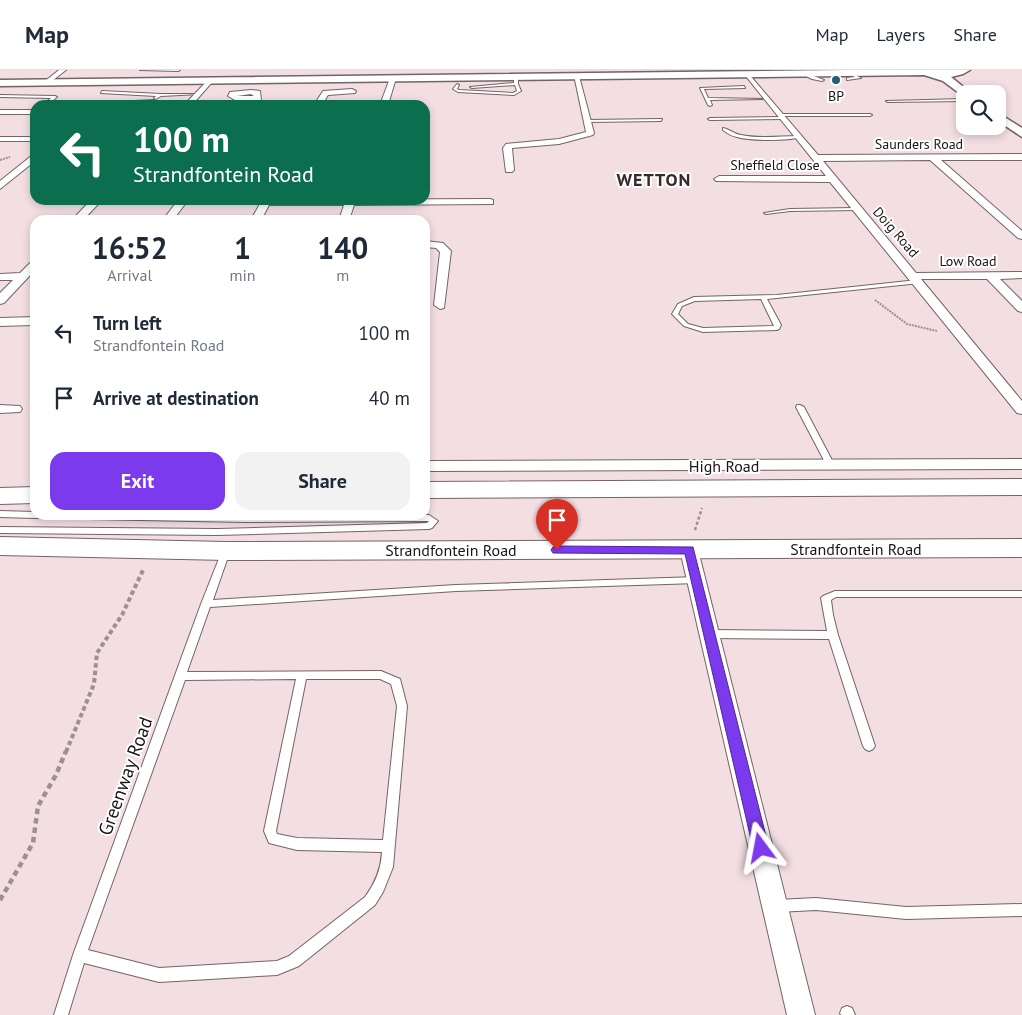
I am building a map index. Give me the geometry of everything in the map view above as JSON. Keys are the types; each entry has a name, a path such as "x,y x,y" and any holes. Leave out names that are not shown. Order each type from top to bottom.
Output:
{"main road":[{"path":"430,490 1022,487"},
{"path":"0,496 30,495"},
{"name":"Strandfontein Road","path":"0,546 226,551 1022,548"}],"street":[{"path":"46,82 63,70"},
{"path":"853,73 884,70"},
{"path":"923,71 947,79 956,86"},
{"path":"0,83 393,78 455,81 516,80 576,76 964,71 962,83 964,85"},
{"name":"Doig Road","path":"747,74 1022,410"},
{"path":"508,170 509,146 552,142 590,132 576,76"},
{"path":"386,100 393,78"},
{"path":"193,100 210,81"},
{"path":"321,100 326,93 352,91"},
{"path":"1,113 30,112"},
{"path":"1006,114 1022,124"},
{"path":"1006,122 1022,133"},
{"path":"0,139 30,139"},
{"name":"Saunders Road","path":"816,158 1022,157"},
{"path":"933,158 1022,236"},
{"path":"0,186 30,160"},
{"name":"Sheffield Close","path":"719,179 832,179"},
{"path":"430,202 490,202"},
{"path":"82,215 91,205"},
{"path":"172,215 180,205"},
{"path":"430,244 439,245 446,251 440,305"},
{"path":"0,300 30,269"},
{"name":"Low Road","path":"916,279 1022,275"},
{"path":"0,276 23,276"},
{"path":"990,276 1022,308"},
{"path":"0,322 30,321"},
{"name":"High Road","path":"430,466 1022,464"},
{"path":"689,550 801,1015"}],"lane":[{"path":"142,70 178,70"},
{"path":"516,80 520,91 514,94 463,92 456,90 455,81 469,86 516,80"},
{"path":"463,92 469,86"},
{"path":"710,106 702,88 744,87"},
{"path":"102,92 160,95 198,94"},
{"path":"156,100 160,95"},
{"path":"0,96 55,97 51,100"},
{"path":"707,99 768,99"},
{"path":"888,101 956,100"},
{"path":"710,119 870,115"},
{"path":"588,121 661,120"},
{"path":"724,129 728,134 740,137 799,137"},
{"path":"766,213 790,210 856,209"},
{"path":"763,298 778,325 777,328 703,330 686,325 675,314 680,305 694,299 763,298 916,279"},
{"path":"800,407 831,466"},
{"path":"0,514 30,515"},
{"path":"0,530 217,532 429,526 434,521 430,519"},
{"name":"Greenway Road","path":"61,1015 80,956 226,551"},
{"path":"206,604 456,588 697,580"},
{"path":"869,746 833,635 826,598 835,594 1022,594"},
{"path":"710,634 833,635"},
{"path":"302,675 270,831 272,839 297,844 389,846"},
{"path":"80,956 159,975 277,968 294,961 311,950 370,901 384,878 389,846 402,706 396,682 380,675 180,676"},
{"path":"775,906 816,904 906,913 1022,910"}],"path":[{"path":"846,288 876,300 907,324 962,337"},
{"path":"689,550 708,489"},
{"path":"0,900 33,843 38,806 56,775 94,684 97,653 122,615 147,561"}],"place":[{"name":"BP","path":"836,80"}],"district":[{"name":"WETTON","path":"654,179"}],"route":[{"path":"557,550 689,550 761,848"}]}
